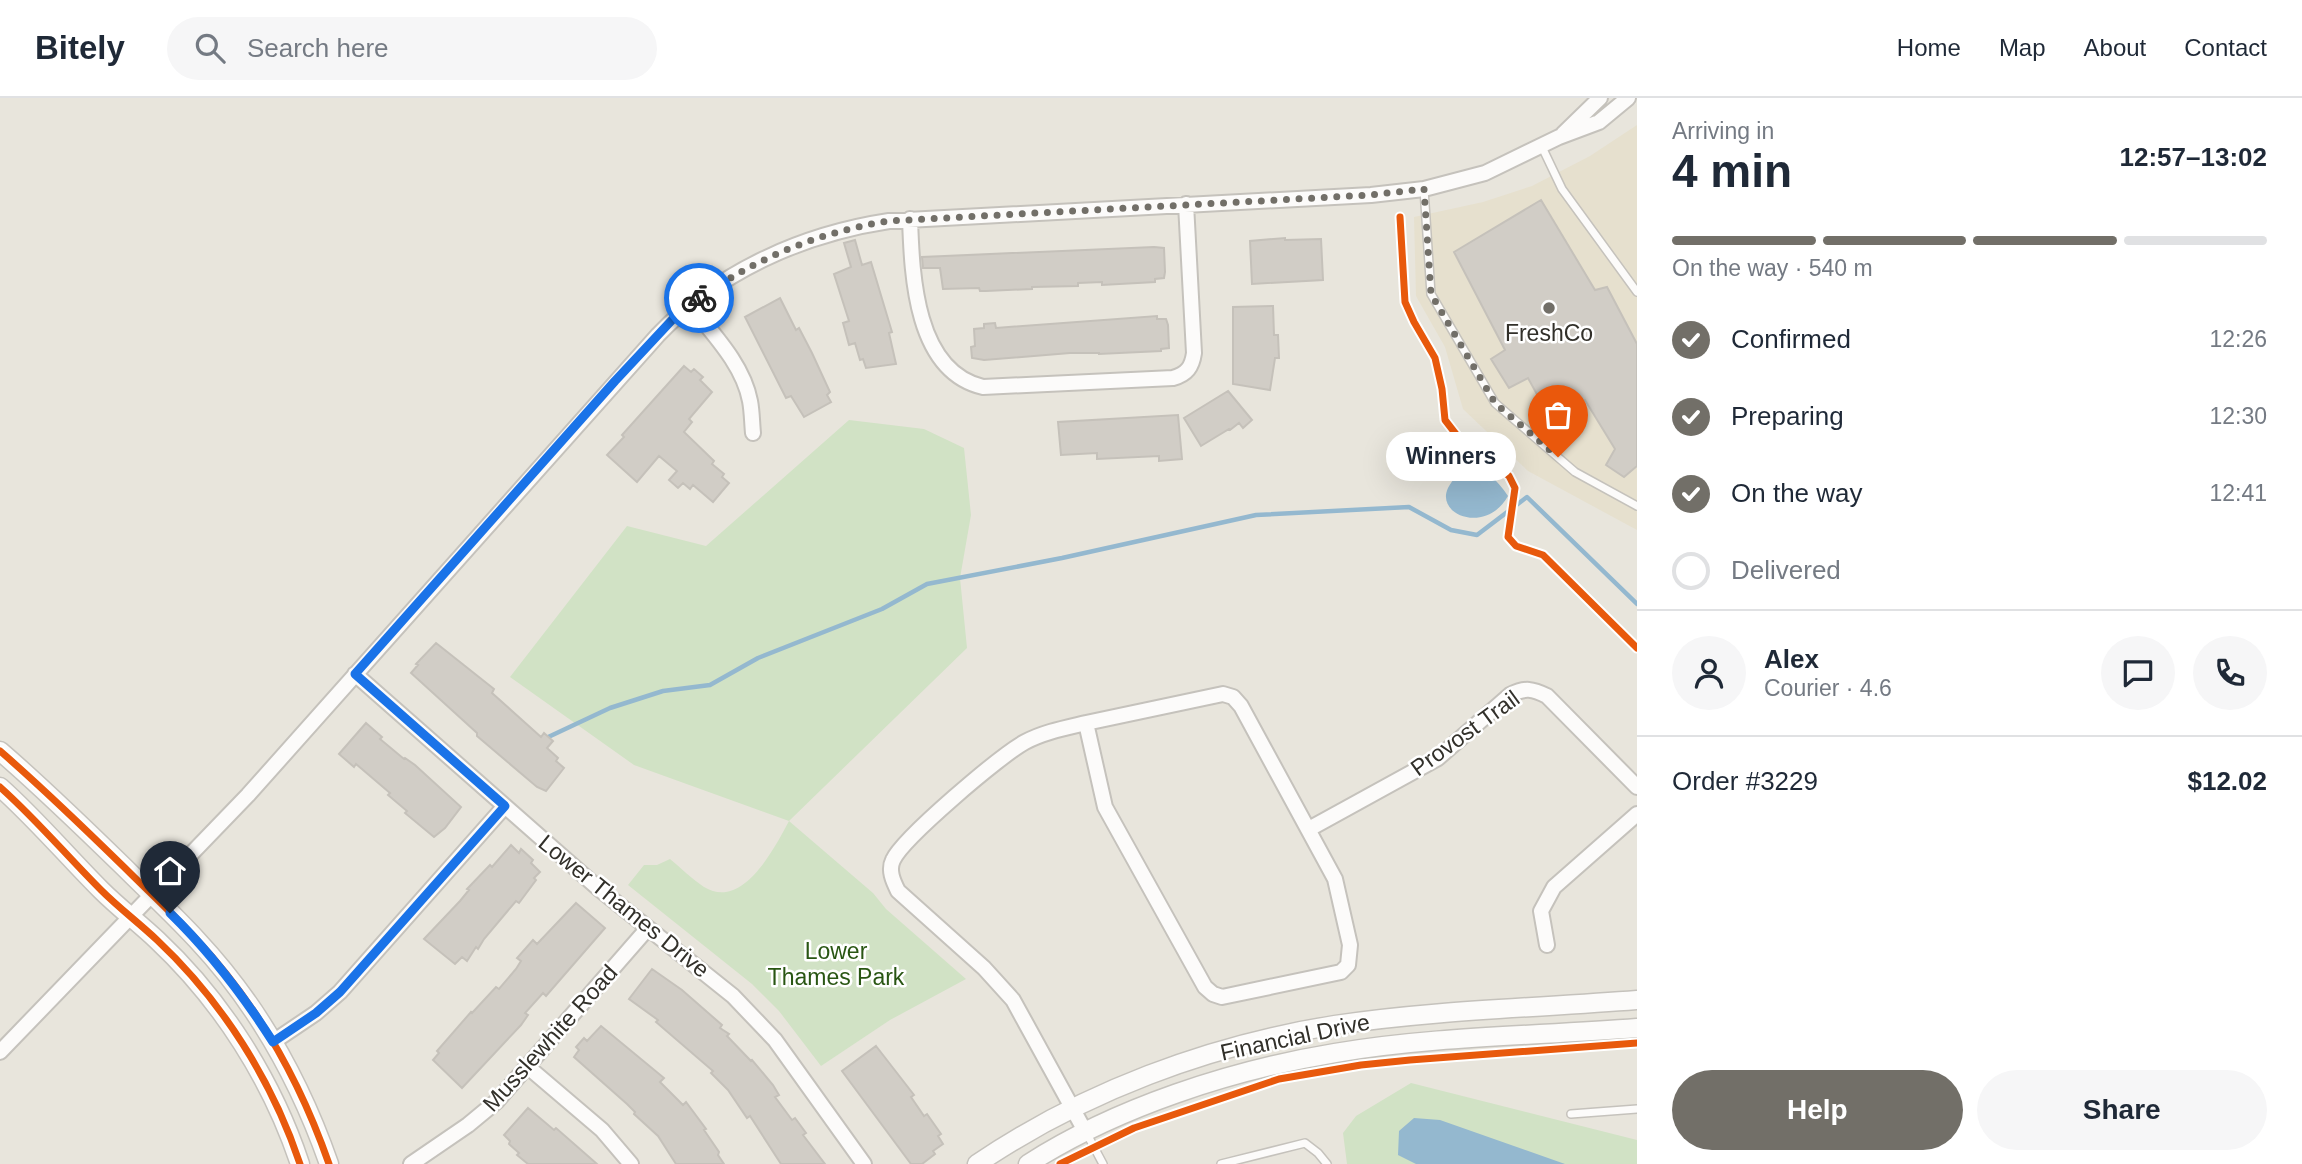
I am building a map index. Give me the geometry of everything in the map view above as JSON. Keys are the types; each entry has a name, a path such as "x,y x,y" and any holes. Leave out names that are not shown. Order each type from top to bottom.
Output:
{"street":[{"path":"1559,137 1600,98"},
{"path":"0,1052 248,795 672,320 690,304 751,265 792,247 854,227 910,219 1370,195 1424,189 1485,173 1559,137 1599,122 1628,98"},
{"path":"910,219 913,285 926,329 937,356 972,384 983,387 1173,377 1183,375 1189,369 1194,353 1186,204"},
{"path":"690,304 733,361 743,381 750,400 753,433"},
{"name":"Lower Thames Drive","path":"355,674 505,806 648,928 704,971 754,1016 775,1040 864,1164"},
{"name":"Provost Trail","path":"1309,829 1438,758 1510,695 1521,689 1534,689 1548,696 1637,787"},
{"path":"1086,723 1105,807 1199,976 1213,994 1222,997 1236,995 1329,976 1348,965 1350,945 1335,879 1241,706 1233,697 1211,695 1086,723 1046,733 1004,755 906,843 892,861 891,875 898,891 984,968 1013,1000 1086,1133"},
{"path":"0,751 48,792 222,968 273,1042 307,1107 329,1164"},
{"path":"0,787 29,813 102,891 158,941 228,1022 267,1086 300,1164"},
{"path":"273,1042 316,1013 348,984 505,806"},
{"path":"1547,945 1541,911 1554,887 1637,814"},
{"name":"Musslewhite Road","path":"411,1164 485,1111 528,1066 648,928"},
{"name":"Financial Drive","path":"977,1164 1073,1108 1156,1073 1253,1042 1308,1030 1394,1018 1637,1000"},
{"name":"Financial Drive","path":"1028,1164 1127,1114 1222,1079 1336,1052 1405,1044 1637,1028"},
{"path":"528,1066 602,1130 631,1164"}],"lane":[{"path":"1542,147 1562,189 1637,292"},
{"path":"1424,189 1431,294 1495,403 1576,472 1637,506"},
{"path":"1571,1114 1637,1109"},
{"path":"1086,1133 1103,1164"},
{"path":"1221,1164 1305,1143 1327,1164"}],"shaded area":[{"path":"1637,125 1637,530 1528,471 1463,409 1445,347 1416,296 1414,217 1483,202 1532,186 1590,156"}],"green space":[{"path":"849,420 924,429 964,448 971,515 960,578 967,648 789,821 634,765 510,677 627,526 706,546"},
{"name":"Lower Thames Park","path":"789,821 873,893 886,909 966,979 890,1020 821,1066 779,1011 752,984 628,885 644,865 657,865 670,859 704,887 718,892 732,890 756,873"},
{"path":"1411,1083 1637,1140 1637,1164 1347,1164 1343,1133 1356,1116"}],"water":[{"path":"1468,461 1490,475 1508,496 1499,508 1488,515 1476,518 1455,513 1446,498 1448,488"},
{"path":"1414,1118 1440,1120 1565,1164 1416,1164 1398,1155 1399,1131"}],"building":[{"path":"1541,200 1595,290 1607,287 1637,344 1637,466 1624,477 1606,465 1615,449 1585,400 1550,418 1528,378 1509,388 1491,359 1505,350 1454,252"},
{"path":"1321,239 1323,280 1252,284 1250,241"},
{"path":"855,240 862,265 871,262 892,332 889,333 896,364 866,368 863,359 860,360 855,343 849,345 843,323 849,321 834,274 851,267 844,243"},
{"path":"1164,248 1165,272 1164,278 1155,279 1155,282 1102,285 1102,282 1078,283 1078,286 986,291 980,291 979,288 943,289 940,268 923,268 922,257"},
{"path":"780,298 796,330 799,328 830,392 827,395 831,402 804,417 791,396 786,398 745,317"},
{"path":"1273,306 1274,335 1278,335 1279,358 1275,358 1270,390 1233,384 1233,307"},
{"path":"1157,316 1157,319 1166,319 1168,325 1169,348 1161,351 1070,353 984,360 972,358 971,347 975,346 974,329 984,328 984,324 995,323 996,328"},
{"path":"684,366 691,372 694,369 703,377 700,380 712,392 689,419 692,422 684,432 714,461 712,464 724,474 722,477 729,483 713,502 693,485 690,489 683,483 678,488 669,480 677,471 659,456 637,482 607,455"},
{"path":"1228,391 1252,420 1243,428 1239,423 1201,446 1184,418"},
{"path":"1178,415 1182,459 1159,461 1159,456 1097,459 1097,453 1061,455 1058,422"},
{"path":"436,643 494,689 492,693 541,737 544,733 553,741 547,748 564,768 546,791 537,787 477,736 477,733 411,673"},
{"path":"366,723 382,737 380,739 415,765 461,807 445,828 434,837 405,813 407,811 388,795 390,793 356,764 354,767 339,754"},
{"path":"511,845 519,853 521,849 533,860 531,863 540,872 519,903 516,901 467,961 462,957 455,964 424,939 460,901 469,890 467,889 490,865 492,867"},
{"path":"576,903 605,928 546,996 543,993 525,1013 528,1015 521,1025 462,1088 433,1060 439,1053 437,1051 496,987 499,989 521,961 517,958 533,940 537,944"},
{"path":"652,969 682,990 722,1025 720,1028 729,1034 727,1036 773,1085 779,1095 775,1097 792,1120 795,1118 806,1133 803,1135 825,1164 781,1164 750,1116 747,1118 728,1090 711,1073 713,1071 656,1022 658,1020 629,999"},
{"path":"601,1026 664,1078 660,1082 683,1105 686,1102 706,1129 704,1130 724,1164 676,1164 658,1136 574,1057 579,1050 576,1047 584,1038 587,1041"},
{"path":"876,1046 914,1095 911,1097 924,1116 927,1114 941,1134 938,1136 943,1144 922,1164 911,1164 842,1071"},
{"path":"528,1108 554,1130 556,1128 597,1164 528,1164 517,1155 519,1153 504,1135"}],"waterway":[{"path":"544,739 610,708 663,691 710,685 758,658 882,609 927,584 1062,558 1256,515 1409,507 1451,530 1477,535 1527,497 1637,604"}],"cycle path":[{"path":"1400,217 1405,302 1435,358 1445,420 1462,442 1509,476 1515,488 1508,537 1516,546 1543,555 1637,648"},
{"path":"0,751 125,868 188,931 239,990 275,1045 305,1103 329,1164"},
{"path":"0,787 101,890 157,940 203,989 260,1072 300,1164"},
{"path":"1060,1164 1134,1128 1279,1079 1410,1060 1637,1043"}],"way so far":[{"path":"699,298 772,255 854,227 889,221 1370,195 1424,189 1431,294 1495,403 1558,457"}],"place":[{"name":"FreshCo","path":"1549,308"},
{"name":"Winners","path":"1558,457"}],"route":[{"path":"170,913 222,968 273,1042 316,1013 355,977 505,806 355,674 615,381 672,320 699,298"}]}
